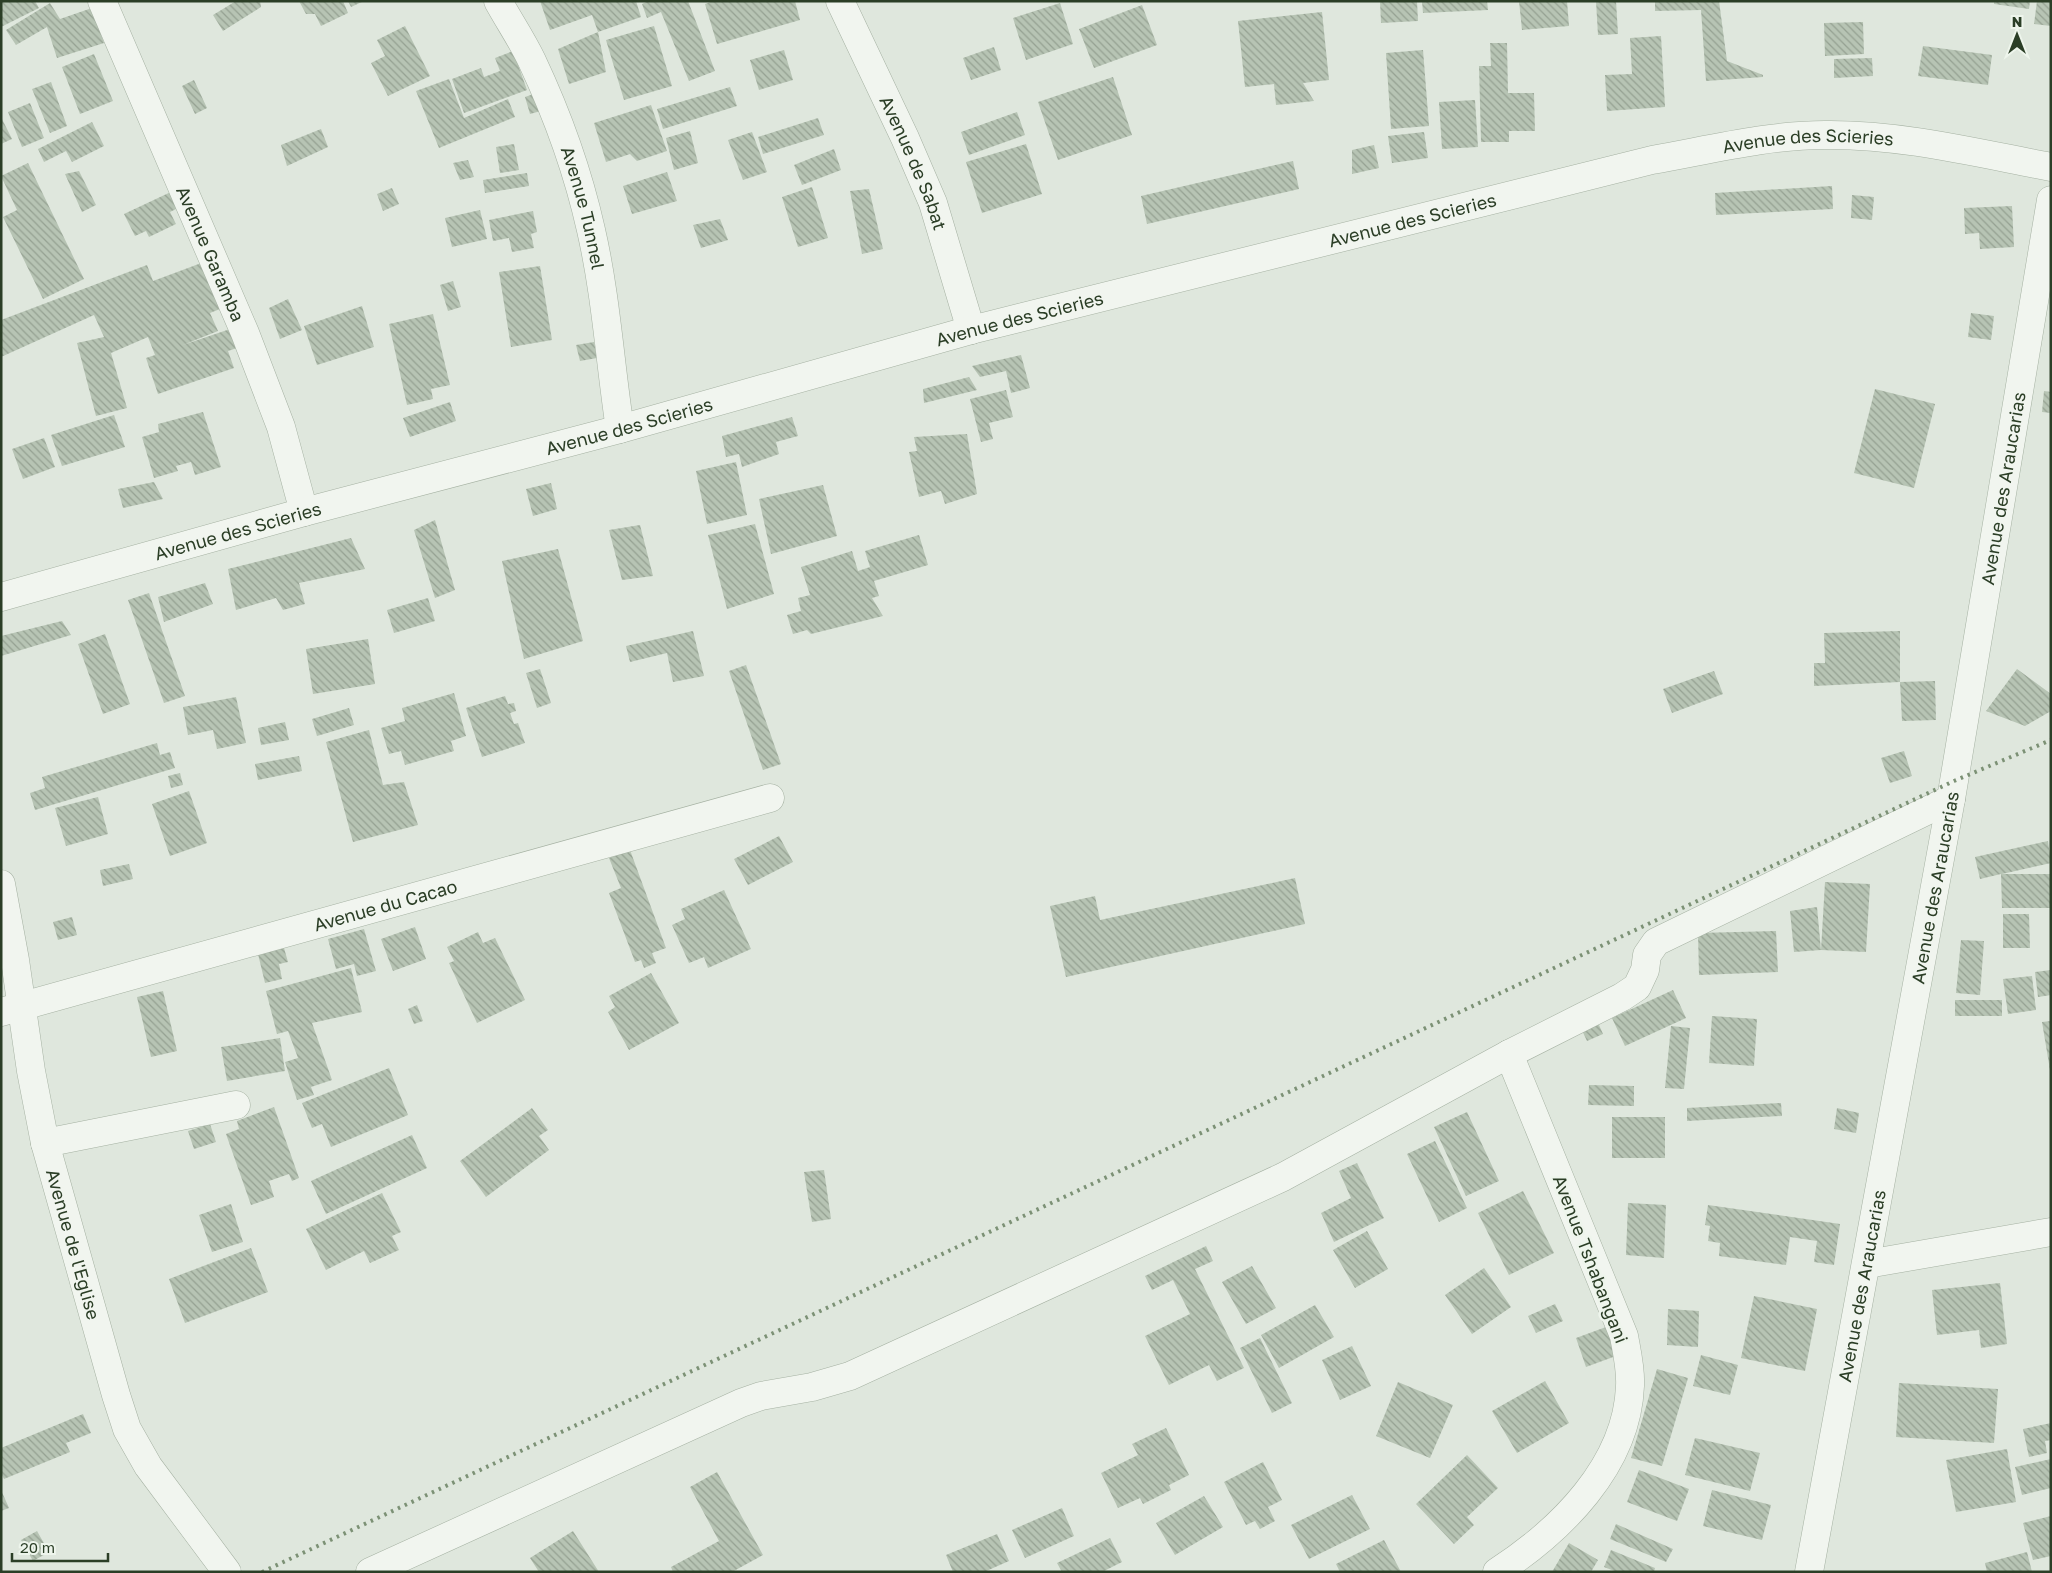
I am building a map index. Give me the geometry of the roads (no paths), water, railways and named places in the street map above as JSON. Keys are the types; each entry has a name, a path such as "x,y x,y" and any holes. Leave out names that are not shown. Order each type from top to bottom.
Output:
{"street":[{"name":"Avenue Garamba","path":"102,1 245,333 281,428 304,512"},
{"name":"Avenue Tunnel","path":"498,1 531,59 545,89 569,152 583,197 599,269 620,429"},
{"name":"Avenue de Sabat","path":"840,1 906,138 933,203 971,330"},
{"name":"Avenue des Scieries","path":"4,588 620,429 971,330 1652,160 1725,146 1824,135 1871,137 1966,151 2051,167"},
{"name":"Avenue des Araucarias","path":"1809,1572 1951,799 2051,200"},
{"name":"Avenue du Cacao","path":"11,1009 770,798"},
{"path":"370,1572 741,1403 761,1396 812,1387 850,1376 1283,1177 1509,1054 1622,997 1637,987 1645,970 1647,955 1656,942 1951,799"},
{"name":"Avenue de l'Eglise","path":"1,884 11,1009 31,1071 45,1143 113,1386 127,1428 148,1466 227,1572"},
{"name":"Avenue Tshabangani","path":"1497,1572 1528,1552 1578,1504 1599,1477 1615,1447 1626,1416 1630,1386 1629,1361 1624,1336 1509,1054"},
{"path":"45,1143 236,1105"},
{"path":"1867,1264 2051,1232"}],"railway":[{"path":"262,1572 1954,781 2051,740"}]}
